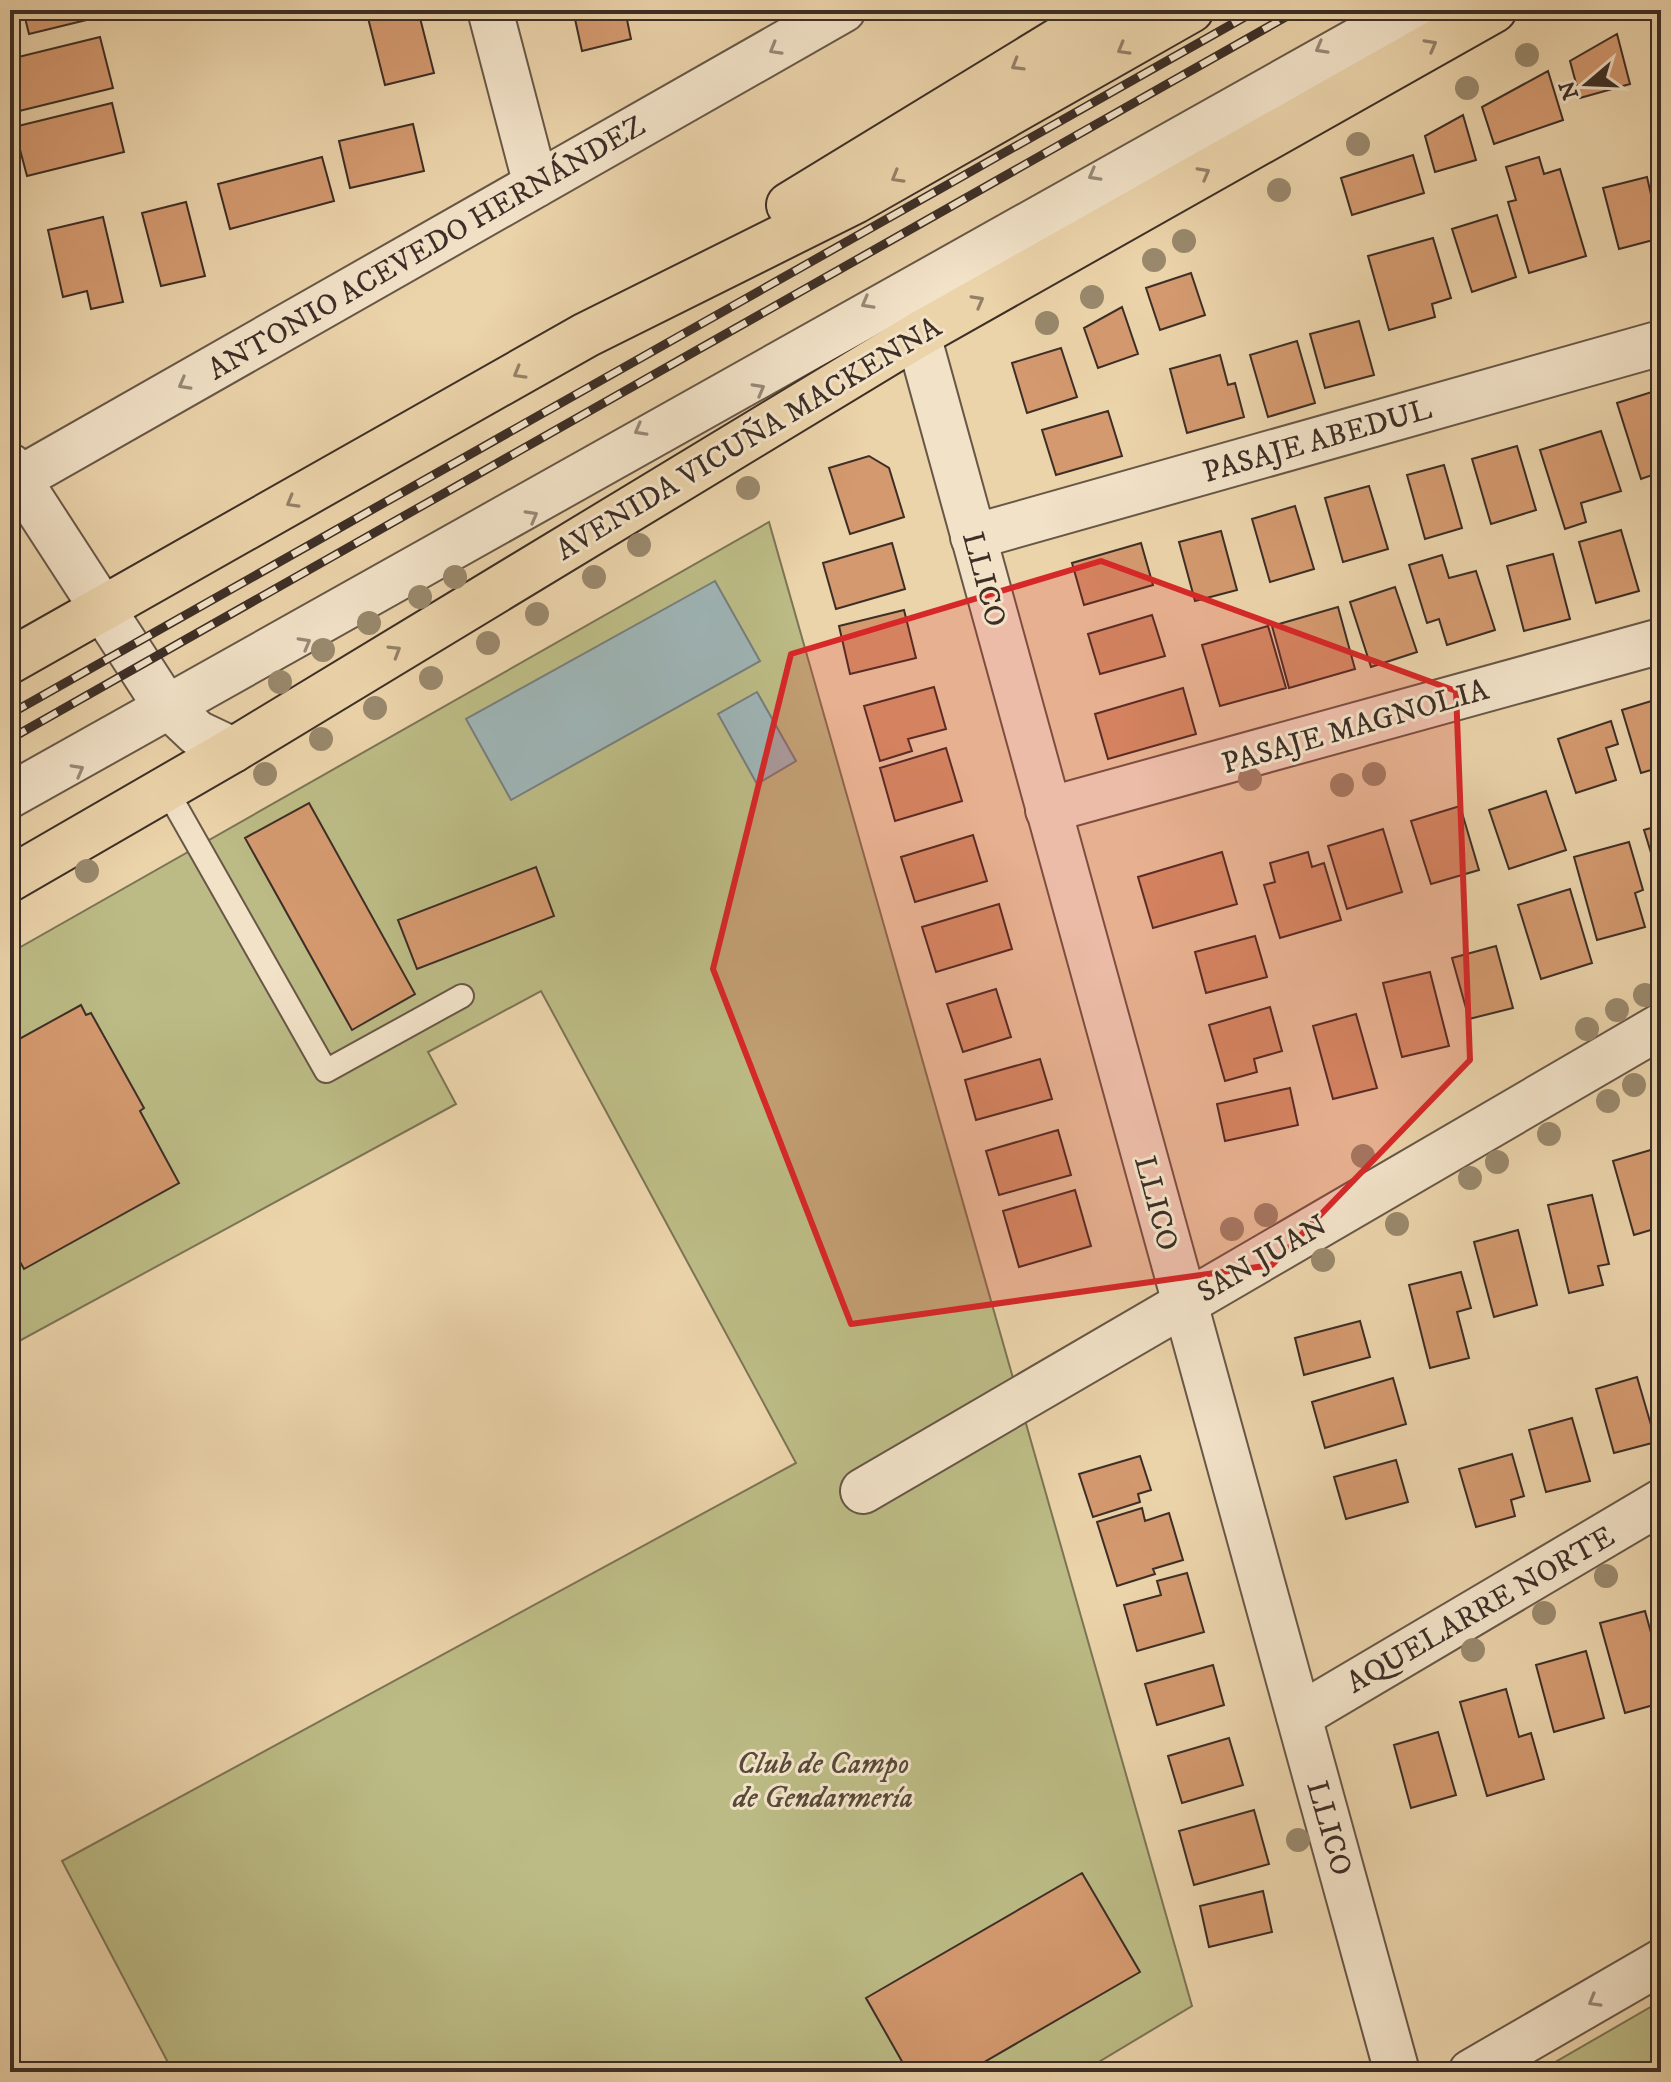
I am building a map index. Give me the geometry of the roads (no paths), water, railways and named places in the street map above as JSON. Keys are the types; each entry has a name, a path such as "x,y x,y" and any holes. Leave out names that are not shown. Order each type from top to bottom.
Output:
{"main road":[{"path":"586,335 705,254 1108,10"},
{"path":"10,661 586,335 855,201 1191,10"},
{"name":"AVENIDA VICUÑA MACKENNA","path":"10,879 233,750 918,335 1494,10"}],"street":[{"path":"490,10 536,185"},
{"name":"ANTONIO ACEVEDO HERNÁNDEZ","path":"12,477 843,10"},
{"name":"LLICO","path":"918,335 1397,2072"},
{"name":"PASAJE ABEDUL","path":"973,537 1661,343"},
{"path":"12,477 170,707 197,733 233,750"},
{"name":"PASAJE MAGNOLIA","path":"1048,810 1661,641"},
{"name":"SAN JUAN","path":"863,1491 1661,1026"},
{"name":"AQUELARRE NORTE","path":"1299,1716 1661,1502"},
{"path":"1471,2072 1661,1962"}],"lane":[{"path":"10,808 170,707 1389,10"},
{"path":"10,783 170,707 1433,10"},
{"path":"166,789 326,1071 462,996"}],"railway":[{"path":"10,714 1257,10"},
{"path":"10,739 1298,10"}],"park label":[{"name":"Club de Campo de Gendarmería","path":"823,1780"}]}
